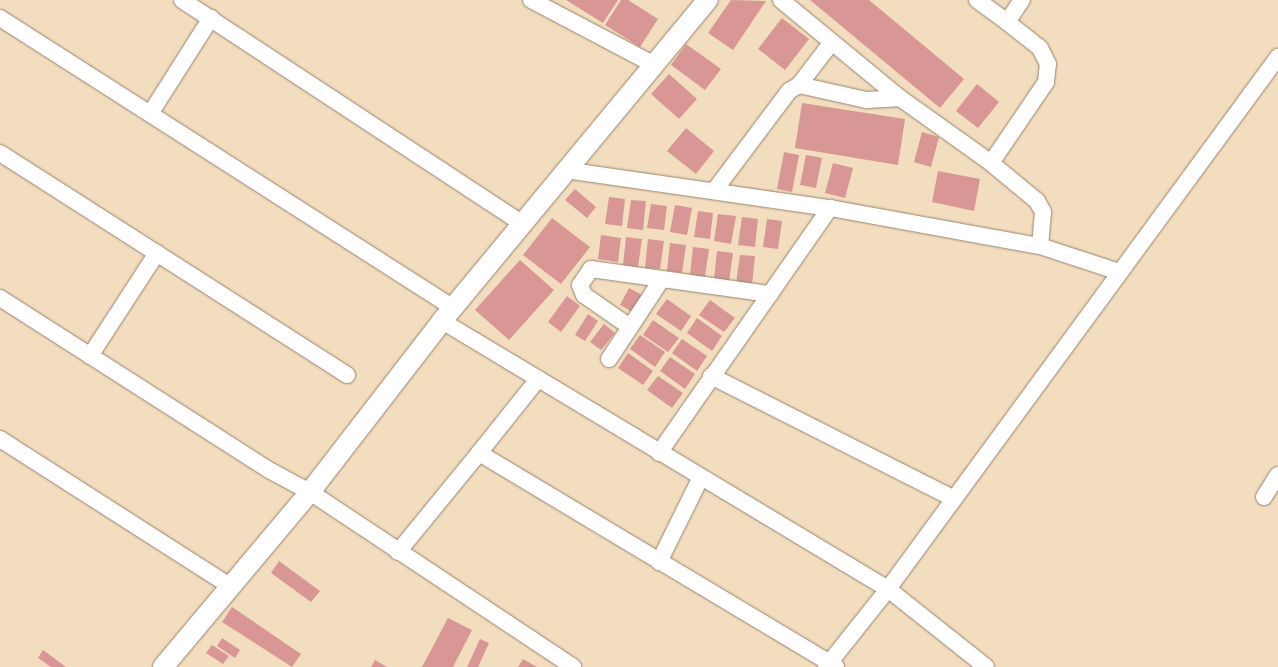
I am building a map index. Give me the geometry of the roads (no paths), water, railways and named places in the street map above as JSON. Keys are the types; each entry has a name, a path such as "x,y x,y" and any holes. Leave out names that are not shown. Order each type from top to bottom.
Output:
{"street":[{"path":"182,0 522,223"},
{"path":"531,0 655,66"},
{"path":"163,667 310,492 447,314 708,0"},
{"path":"781,0 900,98 991,163 1037,201 1043,212 1040,246"},
{"path":"977,0 1040,48 1048,64 1046,82 991,163"},
{"path":"1007,22 1022,0"},
{"path":"0,18 150,114 447,314 538,379 700,479 888,589 986,667"},
{"path":"150,114 211,18"},
{"path":"714,191 788,91 799,84 832,42"},
{"path":"479,453 830,665 888,589 1278,57"},
{"path":"799,84 866,100 900,98"},
{"path":"0,153 347,375"},
{"path":"565,170 830,208 1040,246 1119,272"},
{"path":"659,453 830,208"},
{"path":"90,356 157,254"},
{"path":"630,327 584,295 580,285 584,275 591,269 770,294"},
{"path":"609,359 662,279"},
{"path":"0,298 270,470 310,492 573,667"},
{"path":"711,376 953,498"},
{"path":"398,552 538,379"},
{"path":"0,439 231,586"},
{"path":"1264,497 1278,475"},
{"path":"659,562 700,479"}]}
